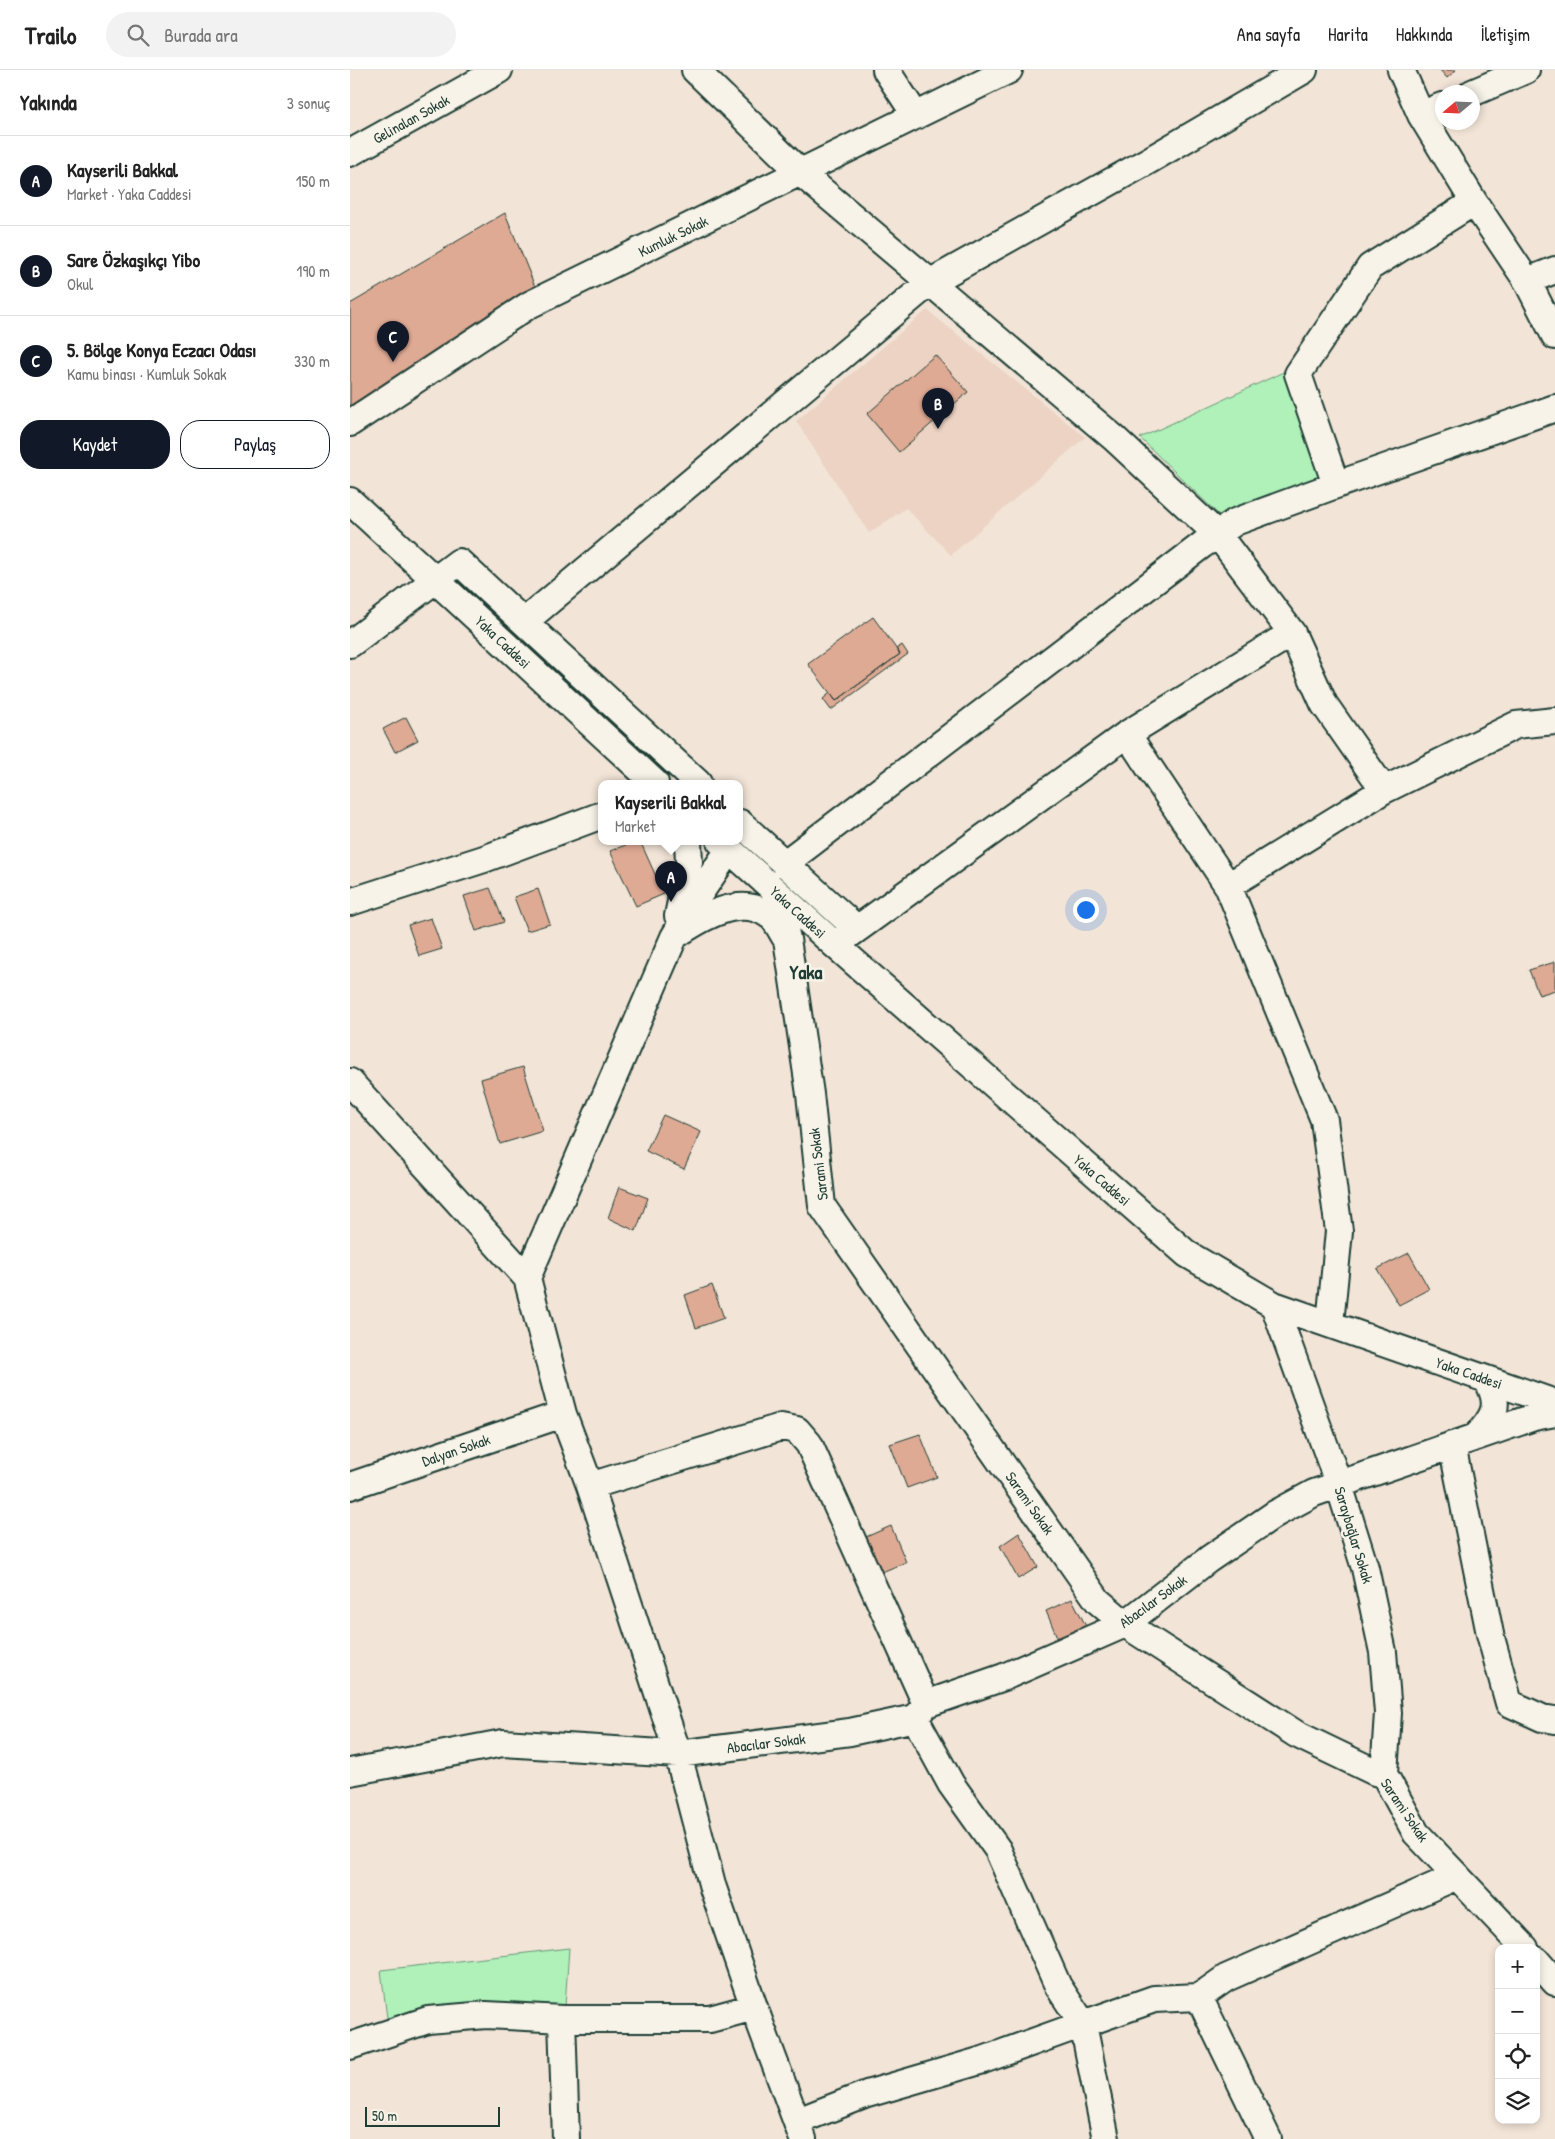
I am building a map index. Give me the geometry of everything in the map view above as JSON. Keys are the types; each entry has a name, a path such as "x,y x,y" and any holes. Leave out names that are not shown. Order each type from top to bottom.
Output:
{"street":[{"name":"Gelinalan Sokak","path":"350,153 472,76 499,70"},
{"path":"695,70 801,173 1114,438 1218,535 1292,633 1324,704 1384,790"},
{"path":"886,70 916,116"},
{"path":"524,622 929,283 1148,161 1304,70"},
{"path":"1401,70 1432,110 1474,202 1527,281 1555,336"},
{"path":"1480,90 1526,70"},
{"name":"Kumluk Sokak","path":"350,423 529,305 801,173 1002,71"},
{"path":"1336,485 1298,374 1370,267 1474,202"},
{"path":"1527,281 1555,270"},
{"path":"784,864 1235,522 1555,408"},
{"name":"Yaka Caddesi","path":"350,500 652,780"},
{"path":"350,644 459,562 695,780"},
{"path":"835,945 1127,734 1292,633"},
{"path":"1228,886 1384,790 1516,725 1555,721"},
{"path":"1127,734 1228,886 1324,1120 1339,1231 1330,1324"},
{"path":"350,902 484,859 598,816"},
{"path":"743,826 856,928"},
{"path":"674,937 689,862 688,845"},
{"path":"527,1278 674,937 700,893 724,845"},
{"name":"Yaka Caddesi","path":"724,845 1186,1254 1274,1305 1555,1403"},
{"name":"Sarami Sokak","path":"777,893 787,938 810,1094 822,1206 1098,1601 1125,1624 1296,1734 1375,1772 1384,1774 1416,1833 1521,1944"},
{"path":"674,937 700,919 723,910 747,906 770,915 787,938"},
{"path":"350,1082 527,1278 563,1414 590,1486 678,1754 714,1888 754,2007 801,2130 867,2094 983,2060 1154,1999 1199,1997 1226,1978 1457,1876"},
{"name":"Saraybağlar Sokak","path":"1274,1305 1339,1485 1365,1568 1383,1652 1388,1713 1384,1774"},
{"path":"1487,1380 1494,1391 1495,1407 1490,1422 1464,1441 1490,1634 1509,1703 1542,1718 1555,1720"},
{"name":"Abacılar Sokak","path":"350,1772 503,1743 678,1754 850,1732 920,1711 1004,1677 1125,1624 1209,1559 1276,1514 1314,1493 1534,1417 1555,1413"},
{"name":"Dalyan Sokak","path":"350,1486 563,1414"},
{"path":"590,1486 781,1427 797,1430 809,1444 951,1784 998,1850 1058,1986 1083,2024 1106,2139"},
{"path":"1540,1965 1555,1982"},
{"path":"1199,1997 1268,2139"},
{"path":"350,2046 428,2020 486,2015 562,2019 710,2020 754,2007"},
{"path":"562,2019 566,2139"}],"shaded area":[{"path":"927,310 1085,437 951,555 906,508 869,533 796,421"}],"green space":[{"path":"1290,369 1324,474 1219,515 1140,438"},
{"path":"569,1948 565,2006 462,2004 387,2018 381,1970"}],"building":[{"path":"1440,70 1456,70 1447,78"},
{"path":"505,213 538,294 350,420 350,304"},
{"path":"935,355 968,392 899,452 867,414"},
{"path":"873,617 900,654 836,701 808,664"},
{"path":"902,645 908,654 831,710 823,699 830,693 836,701 900,654 896,649"},
{"path":"406,717 418,740 395,752 383,729"},
{"path":"626,845 642,845 664,894 636,906 610,851"},
{"path":"490,888 504,922 476,931 464,896"},
{"path":"538,889 550,924 527,931 514,897"},
{"path":"431,918 442,949 419,956 408,925"},
{"path":"1555,962 1555,990 1539,995 1529,970"},
{"path":"523,1067 543,1131 500,1144 481,1079"},
{"path":"663,1115 701,1132 684,1169 646,1151"},
{"path":"619,1187 648,1198 636,1231 608,1218"},
{"path":"1409,1253 1429,1289 1399,1305 1377,1269"},
{"path":"712,1285 724,1318 696,1328 685,1295"},
{"path":"920,1434 937,1477 907,1488 890,1444"},
{"path":"891,1526 906,1562 882,1572 866,1537"},
{"path":"1019,1533 1038,1567 1018,1579 1000,1546"},
{"path":"1072,1599 1089,1632 1060,1644 1046,1611"}],"place":[{"name":"5. Bölge Konya Eczacı Odası","path":"393,362"},
{"name":"Sare Özkaşıkçı Yibo","path":"938,429"},
{"name":"Kayserili Bakkal","path":"671,902"}],"district":[{"name":"Yaka","path":"806,971"}]}
